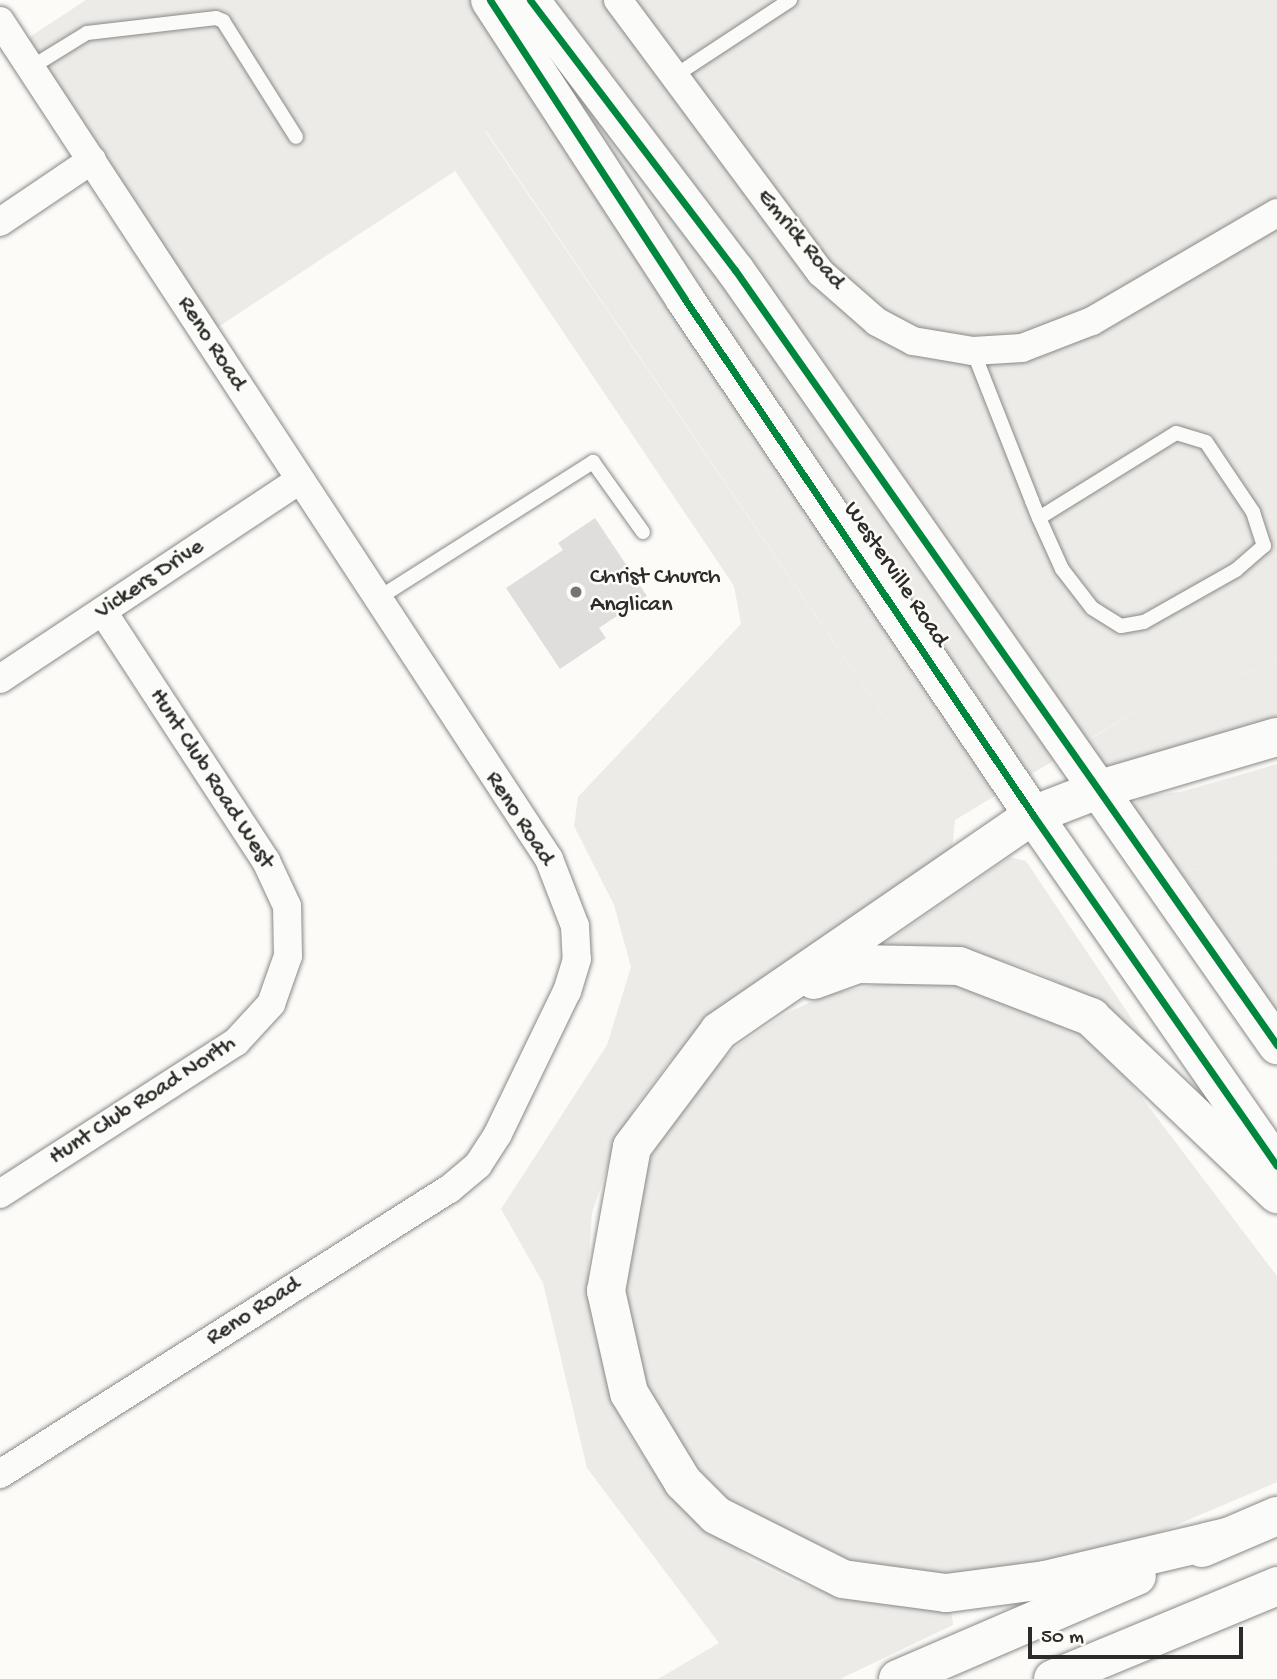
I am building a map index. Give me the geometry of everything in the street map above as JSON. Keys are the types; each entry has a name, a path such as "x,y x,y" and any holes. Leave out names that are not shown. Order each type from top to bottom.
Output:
{"main road":[{"name":"Westerville Road","path":"490,0 684,298 1033,816 1277,1166"},
{"name":"Westerville Road","path":"530,0 736,270 1277,1045"},
{"path":"1227,1537 1045,1580 946,1593 844,1579 716,1515 683,1482 629,1393 606,1291 632,1147 719,1031 1033,816 1100,789 1277,737"},
{"path":"763,999 858,964 959,965 1091,1017 1277,1194"},
{"path":"898,1679 1277,1516"},
{"path":"1053,1679 1277,1586"}],"street":[{"name":"Emrick Road","path":"619,0 673,77 821,272 877,322 901,335 974,351 1022,348 1092,321 1277,213"},
{"name":"Reno Road","path":"0,22 549,859 575,926 577,959 567,991 498,1133 478,1165 449,1188 0,1474"},
{"path":"0,222 92,160"},
{"name":"Vickers Drive","path":"0,679 299,480"},
{"name":"Hunt Club Road West","path":"103,612 266,861 287,905 288,956"},
{"name":"Hunt Club Road North","path":"0,1194 236,1042 271,1004 288,956"}],"lane":[{"path":"673,77 790,0"},
{"path":"30,68 87,33 216,18 223,21 296,137"},
{"path":"974,351 1039,518 1062,569 1092,608 1121,626 1155,615 1236,570 1264,547 1253,512 1206,442 1176,433 1039,518"},
{"path":"377,599 593,462 643,531"}],"shaded area":[{"path":"86,0 1277,0 1277,663 1151,702 955,820 486,131 447,142 455,171 206,335 16,46"},
{"path":"463,130 485,131 955,820 952,851 699,1033 669,1062 634,1109 611,1156 592,1213 588,1271 595,1337 627,1431 659,1480 751,1560 797,1583 858,1601 951,1609 953,1625 840,1679 658,1679 719,1643 587,1468 543,1283 501,1209 607,1045 631,967 614,905 574,826 578,797 741,624 734,586 455,171 447,142"},
{"path":"1277,663 1277,722 1127,766 1107,767 1084,743 1151,702"},
{"path":"1277,764 1277,856 1261,864 1240,838 1204,869 1177,871 1131,808 1141,797 1184,791"},
{"path":"1240,838 1261,864 1277,856 1277,982 1220,893 1207,913 1177,871 1204,869"},
{"path":"1010,857 1026,861 1154,1052 1089,998 1035,971 994,959 889,950 887,942"},
{"path":"1220,892 1277,981 1277,1018 1207,913"},
{"path":"931,981 973,986 1081,1031 1127,1078 1277,1276 1277,1482 1153,1535 984,1575 904,1577 849,1569 717,1495 655,1413 624,1308 625,1254 636,1194 659,1139 700,1081 737,1046 785,1014 826,995 886,983"}],"building":[{"name":"Christ Church Anglican","path":"595,518 647,596 599,628 606,638 560,669 506,588 563,550 558,543"}],"cycle path":[{"path":"490,0 684,298 1033,815 1277,1166"},
{"path":"530,0 735,270 1277,1045"}],"place":[{"name":"Christ Church Anglican","path":"576,592"}]}
